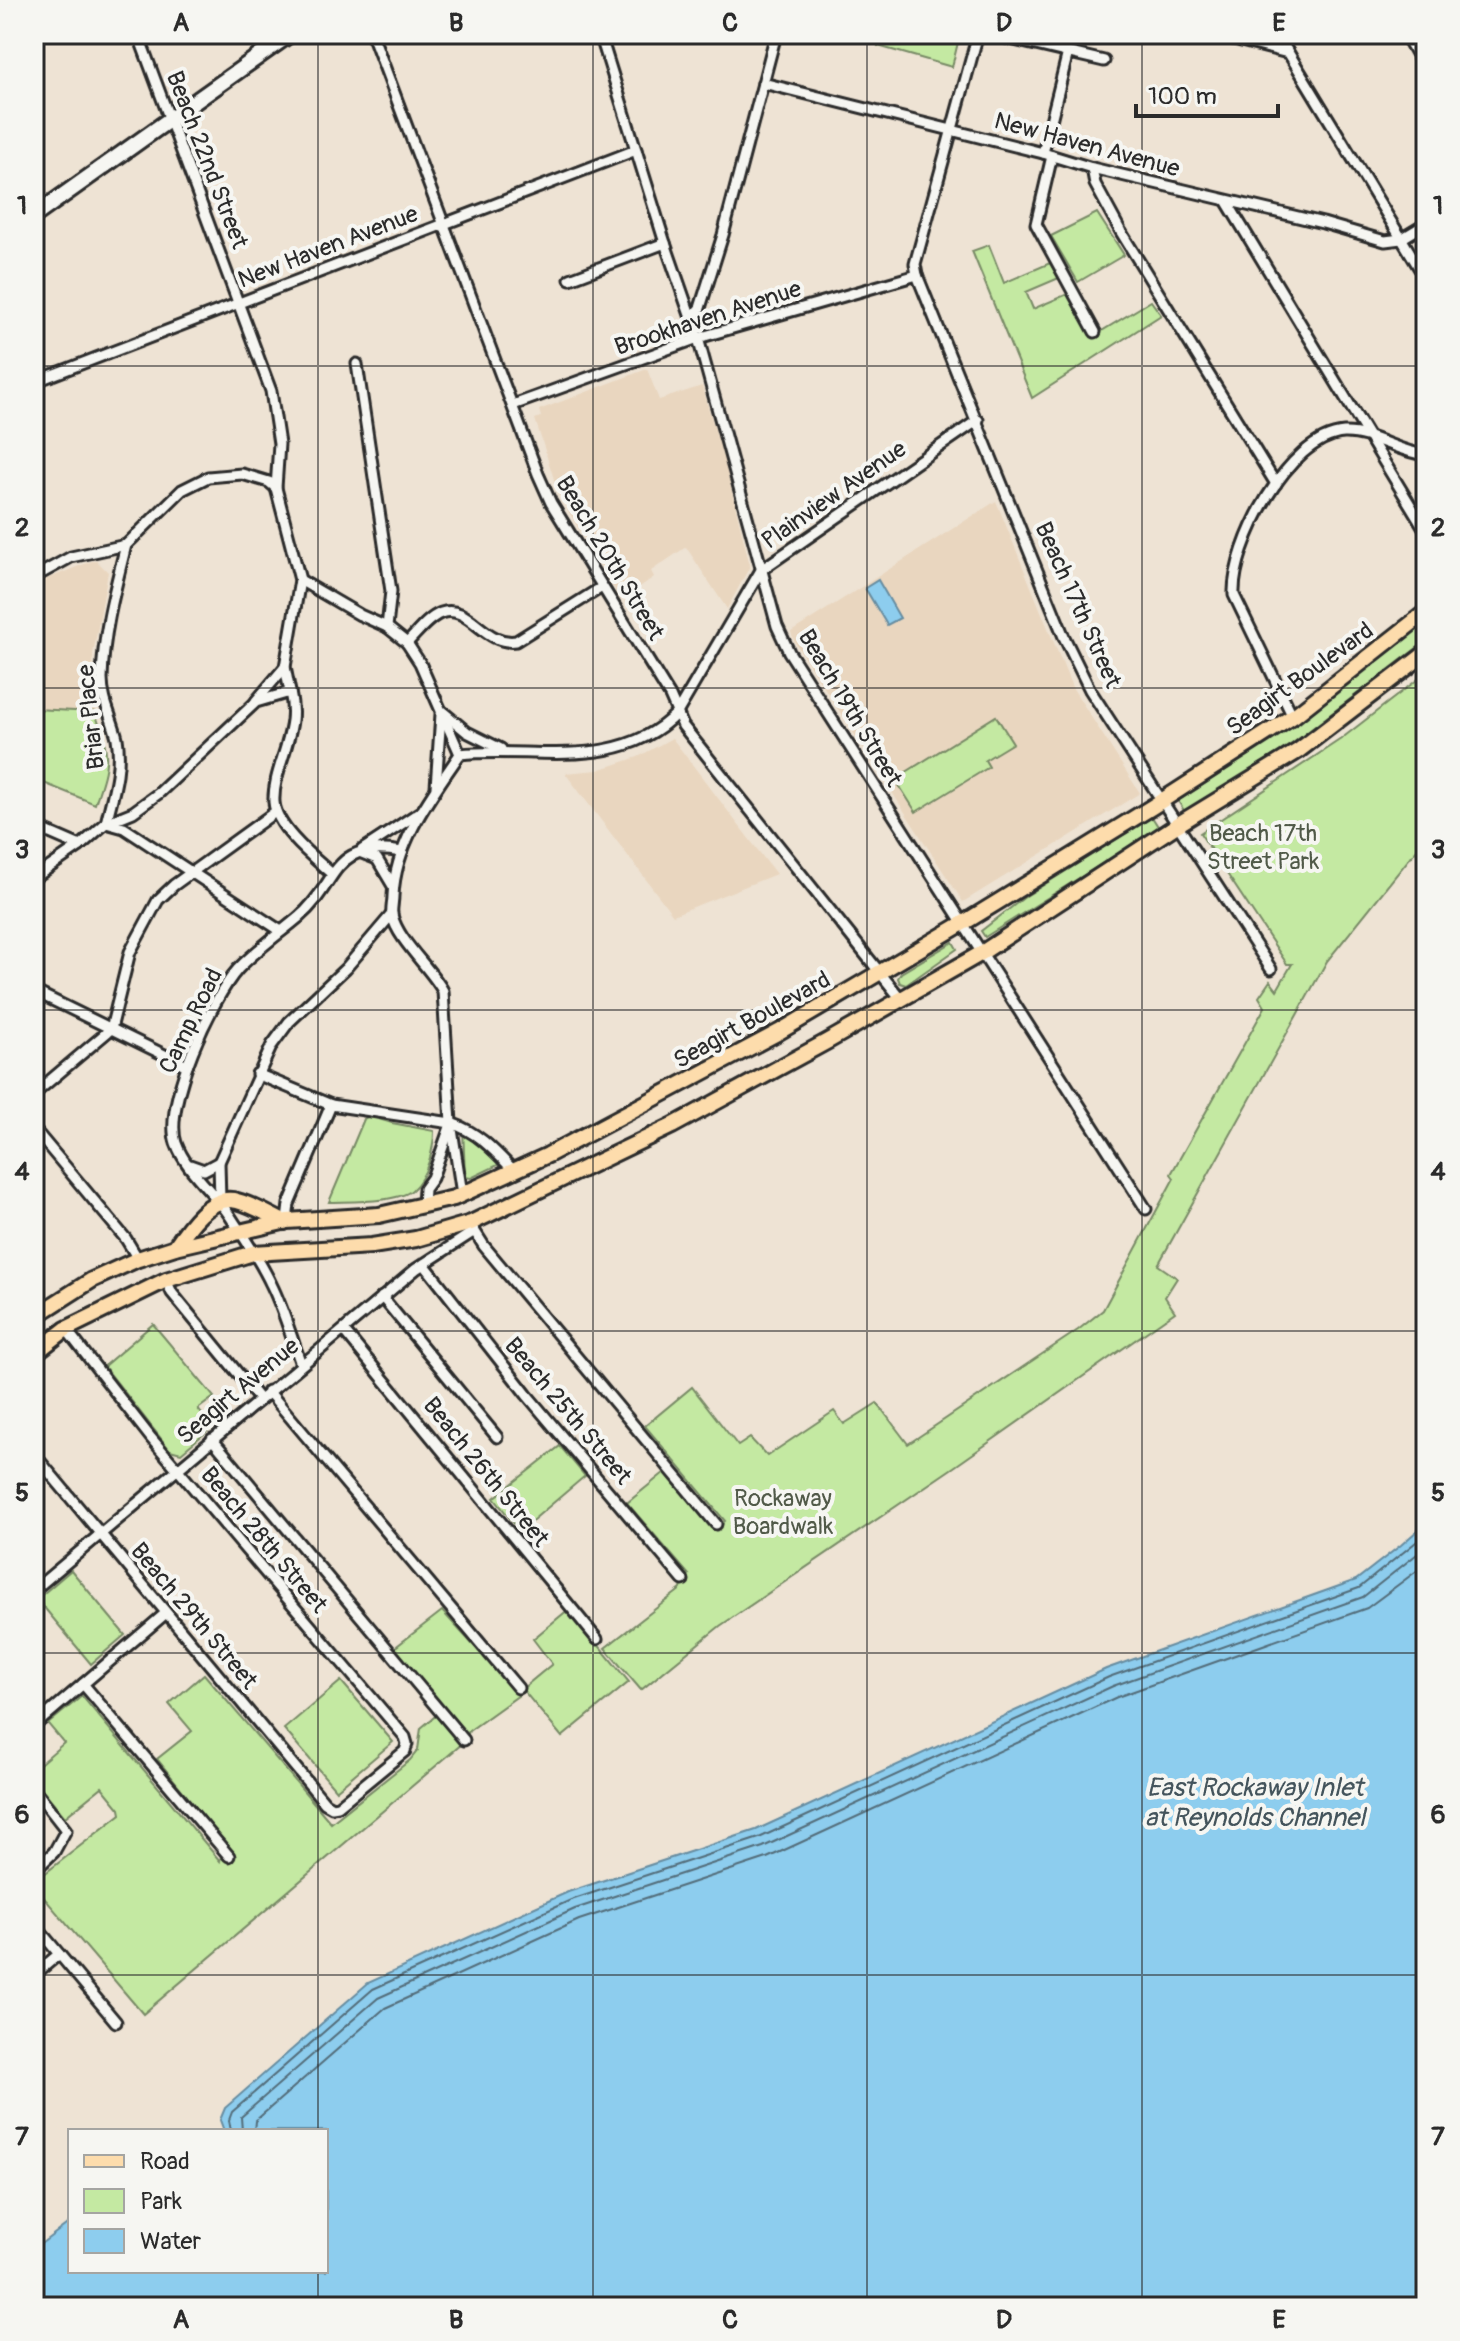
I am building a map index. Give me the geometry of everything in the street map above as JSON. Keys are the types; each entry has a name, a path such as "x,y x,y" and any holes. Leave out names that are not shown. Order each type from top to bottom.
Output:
{"main road":[{"name":"Seagirt Boulevard","path":"34,1317 92,1280 138,1259 175,1247 285,1221 379,1215 423,1205 462,1194 548,1155 756,1045 962,924 1161,801 1293,717 1426,612"},
{"path":"34,1354 66,1329 166,1280 253,1253 377,1246 472,1228 672,1126 980,954 1177,825 1298,751 1426,653"},
{"path":"175,1247 192,1224 220,1201 236,1200 285,1221"}],"street":[{"name":"Beach 22nd Street","path":"138,34 271,391 279,444 276,488 300,580"},
{"path":"34,216 170,119 274,39 290,34"},
{"name":"Beach 20th Street","path":"372,34 543,485 670,696 683,726 901,999"},
{"name":"Beach 19th Street","path":"600,34 698,338 777,626 789,652 1146,1209"},
{"path":"691,318 700,308 723,235 776,34"},
{"path":"917,275 915,264 978,34"},
{"path":"989,34 1104,61"},
{"path":"1214,34 1288,53"},
{"path":"1277,34 1426,279"},
{"path":"1405,34 1426,71"},
{"path":"1068,52 1036,224 1095,332"},
{"name":"New Haven Avenue","path":"763,83 1385,241 1401,239"},
{"name":"New Haven Avenue","path":"34,382 636,150"},
{"path":"1092,168 1095,184 1121,232 1276,484"},
{"path":"1227,202 1426,531"},
{"path":"1401,239 1426,224"},
{"path":"570,279 665,243"},
{"name":"Brookhaven Avenue","path":"513,405 698,338 917,275"},
{"name":"Beach 17th Street","path":"917,275 1064,637 1090,690 1271,969"},
{"path":"357,364 391,591 387,627"},
{"name":"Plainview Avenue","path":"460,754 508,752 577,755 611,748 667,723 677,713 761,570 978,420"},
{"path":"1293,717 1234,595 1233,577 1237,559 1276,484 1291,463 1312,445 1344,433 1368,436 1394,448 1426,455"},
{"path":"34,574 40,574 71,557 126,545 182,490 208,477 242,474 269,482 276,488"},
{"name":"Briar Place","path":"106,823 120,766 116,736 104,705 104,651 108,619 126,545"},
{"path":"332,874 304,849 275,812 273,799 294,719 285,667 300,580 387,627 407,643 420,663 460,754 422,811 402,852 393,886 392,914 408,944 443,991 451,1123 462,1194"},
{"path":"407,643 433,619 451,612 461,613 493,638 506,643 516,641 602,587"},
{"path":"34,878 80,846 106,823 133,812 159,793 256,702 285,667"},
{"path":"256,702 290,692"},
{"path":"441,711 467,732 508,752"},
{"path":"436,789 441,711"},
{"name":"Camp Road","path":"301,1364 271,1284 220,1201 177,1146 173,1124 180,1086 228,982 311,906 344,858 359,852 422,811"},
{"path":"34,1094 111,1029 130,952 158,900 275,812"},
{"path":"106,823 124,828 281,931"},
{"path":"34,826 80,846"},
{"path":"359,852 402,852"},
{"path":"359,852 377,859 393,886"},
{"path":"220,1201 219,1162 272,1045 289,1022 346,968 392,914"},
{"path":"34,991 187,1066"},
{"path":"257,1074 331,1105 451,1123 469,1129 492,1147 514,1171"},
{"path":"285,1221 289,1204 331,1105"},
{"path":"423,1205 424,1189 432,1178 451,1123"},
{"path":"34,1129 126,1239 138,1259"},
{"path":"186,1161 204,1170 219,1162"},
{"path":"472,1228 716,1524"},
{"name":"Seagirt Avenue","path":"34,1590 268,1391 472,1228"},
{"name":"Beach 25th Street","path":"424,1264 527,1395 683,1580"},
{"path":"166,1280 172,1293 259,1399"},
{"path":"34,1292 47,1307"},
{"path":"382,1297 497,1437"},
{"name":"Beach 28th Street","path":"66,1329 177,1468 405,1737 405,1751 341,1804 332,1807 325,1803"},
{"name":"Beach 26th Street","path":"344,1331 597,1639"},
{"path":"268,1391 518,1688"},
{"name":"Beach 28th Street","path":"212,1439 464,1740"},
{"name":"Beach 29th Street","path":"34,1454 325,1803"},
{"path":"34,1726 166,1613"},
{"path":"83,1684 229,1856"},
{"path":"34,1789 66,1830 54,1852 34,1871"},
{"path":"34,1924 116,2022"},
{"path":"34,1975 59,1954"}],"shaded area":[{"path":"647,369 659,400 702,386 750,566 727,609 686,547 651,571 654,577 621,600 559,495 535,419 541,417 539,410"},
{"path":"996,501 1072,687 1140,793 963,902 791,632"},
{"path":"97,561 108,572 93,654 95,712 34,709 34,584"},
{"path":"672,738 776,874 673,915 565,773 598,770 638,757"}],"green space":[{"path":"881,34 960,34 952,67 878,46"},
{"path":"1097,213 1124,255 1078,282 1051,236"},
{"path":"989,245 1004,283 1050,263 1059,278 1026,292 1033,309 1070,293 1095,335 1151,301 1161,315 1032,398 972,251"},
{"path":"1426,623 1426,641 1293,743 1185,812 1178,801 1304,715"},
{"name":"Rockaway Boardwalk","path":"1426,673 1426,838 1327,961 1158,1265 1177,1278 1165,1297 1175,1312 720,1626 641,1690 605,1648 681,1589 683,1580 689,1575 627,1503 665,1472 717,1528 725,1521 645,1426 692,1387 738,1446 750,1438 767,1456 834,1411 844,1424 877,1403 908,1444 1103,1310 1174,1178 1171,1174 1265,1007 1259,997 1270,981 1277,990 1292,964 1287,964 1200,833 1341,739"},
{"path":"34,709 95,712 106,749 106,767 95,804 34,779"},
{"path":"996,716 1013,743 985,760 989,767 916,812 895,779"},
{"path":"1152,817 1159,828 985,937 981,931 1026,896"},
{"path":"953,942 957,949 906,985 900,983 898,978 901,973"},
{"path":"369,1116 434,1131 426,1170 412,1190 396,1197 329,1202 364,1119"},
{"path":"463,1128 497,1159 498,1165 471,1178 465,1177"},
{"path":"153,1324 214,1397 198,1409 212,1427 181,1453 170,1450 104,1366"},
{"path":"560,1446 585,1476 520,1531 494,1498"},
{"path":"71,1570 125,1635 91,1664 37,1599"},
{"path":"569,1609 629,1682 562,1737 522,1689 552,1664 533,1639"},
{"path":"442,1611 519,1695 469,1731 466,1738 393,1649"},
{"path":"204,1674 331,1823 410,1760 418,1750 421,1728 439,1713 463,1743 143,2014 34,1886 34,1882 121,1814 120,1809 102,1787 65,1817 34,1779 34,1769 64,1743 48,1724 82,1696 220,1861 224,1842 157,1759 192,1731 169,1704"},
{"path":"341,1681 393,1742 336,1790 284,1729"}],"water":[{"path":"878,580 900,618 887,625 865,588"},
{"name":"East Rockaway Inlet at Reynolds Channel","path":"1426,1523 1426,2307 34,2307 34,2249 68,2224 68,2273 328,2273 328,2129 223,2129 220,2120 225,2108 368,1983 568,1892 756,1830 1106,1669 1356,1580"}],"park label":[{"name":"Beach 17th Street Park","path":"1263,847"}]}
